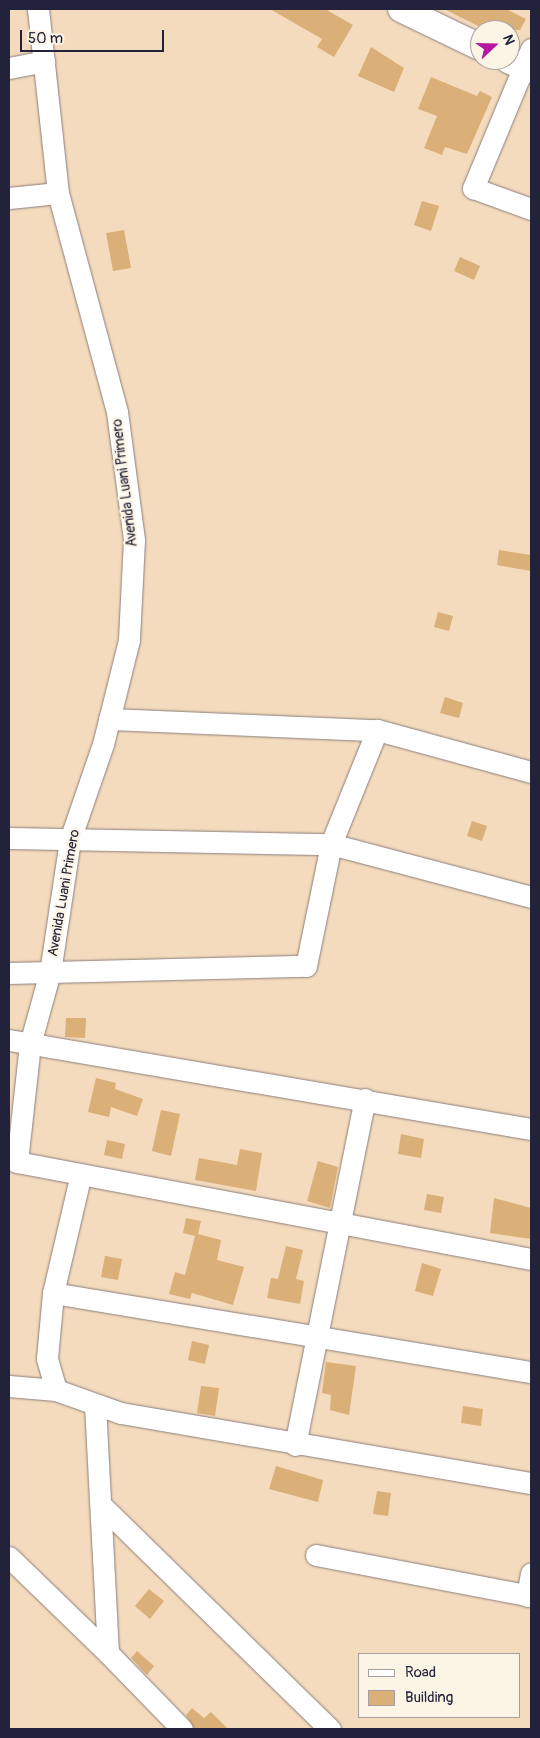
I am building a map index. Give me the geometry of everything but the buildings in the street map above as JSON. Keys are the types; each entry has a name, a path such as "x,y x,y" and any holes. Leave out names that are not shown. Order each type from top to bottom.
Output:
{"street":[{"name":"Avenida Luani Primero","path":"38,9 58,193 117,412 134,540 129,640 109,719 70,840 50,972 30,1044 17,1162 81,1174"},
{"path":"401,9 470,41"},
{"path":"9,68 44,61"},
{"path":"524,62 473,188 531,209"},
{"path":"9,198 58,193"},
{"path":"109,719 377,730 531,772"},
{"path":"9,972 306,966 331,844 377,730"},
{"path":"9,838 331,844 531,897"},
{"path":"9,1040 365,1099 531,1129"},
{"path":"295,1445 343,1224 365,1099"},
{"path":"56,1390 47,1358 53,1293 81,1174 531,1259"},
{"path":"53,1293 531,1372"},
{"path":"9,1386 56,1390 95,1405 295,1445 531,1483"},
{"path":"95,1405 103,1507 108,1653"},
{"path":"103,1507 330,1729"},
{"path":"316,1555 529,1596 531,1573"},
{"path":"9,1557 108,1653 182,1729"}]}
